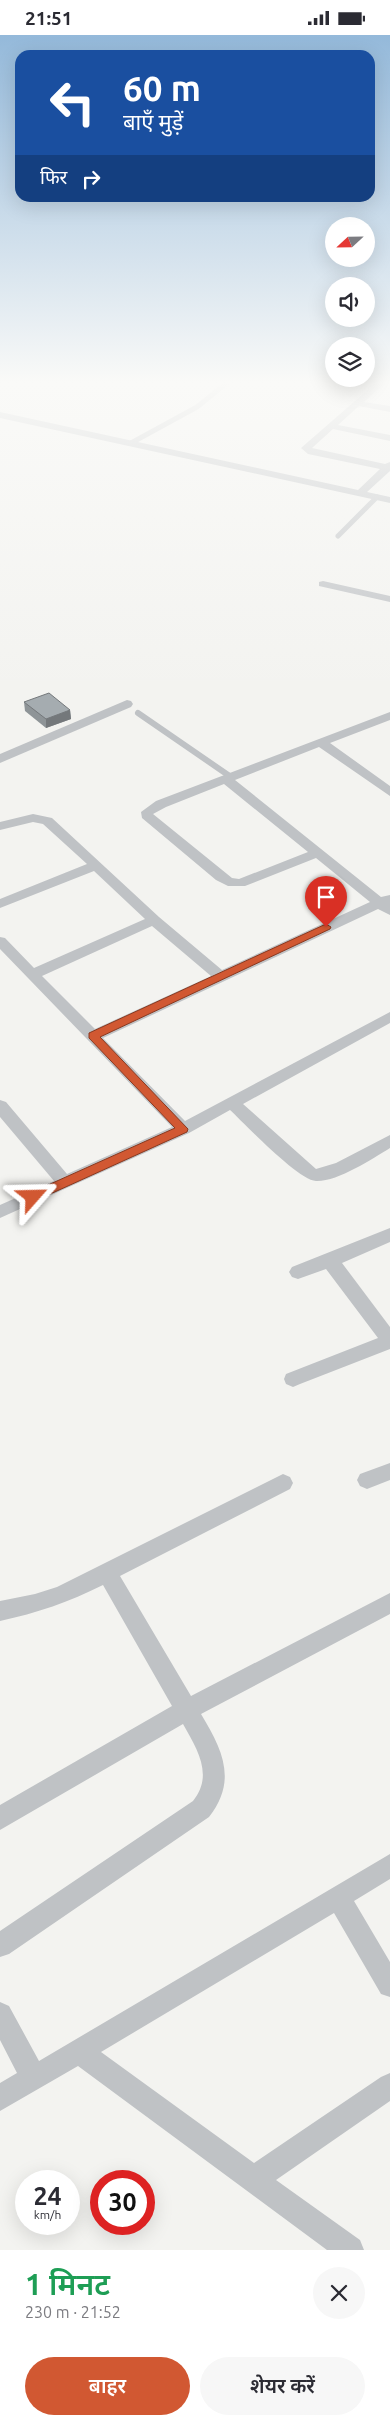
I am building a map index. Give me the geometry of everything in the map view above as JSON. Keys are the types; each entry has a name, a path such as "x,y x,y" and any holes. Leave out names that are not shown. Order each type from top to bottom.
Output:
{"street":[{"path":"320,484 390,499"},
{"path":"360,493 370,484"},
{"path":"323,584 390,599"},
{"path":"0,759 127,704"},
{"path":"317,853 249,880 233,883 221,877 147,815 162,804 390,717"},
{"path":"321,743 390,792"},
{"path":"229,778 317,853 386,904"},
{"path":"0,826 40,818 53,826 154,920 220,976"},
{"path":"0,903 96,865"},
{"path":"93,1036 220,976 386,904"},
{"path":"33,974 154,920"},
{"path":"0,941 183,1129"},
{"path":"0,1212 183,1129 390,1017"},
{"path":"231,1102 308,1173 316,1175 336,1169 390,1141"},
{"path":"0,1106 65,1183"},
{"path":"298,1273 390,1235"},
{"path":"293,1379 390,1341 330,1261"},
{"path":"367,1480 390,1471"},
{"path":"0,1611 35,1604 62,1595 283,1483"},
{"path":"0,1945 201,1809 209,1801 215,1772 212,1755 188,1709 107,1573"},
{"path":"0,1817 188,1709 390,1603"},
{"path":"0,2097 80,2052 390,1866"},
{"path":"338,1897 390,1985"},
{"path":"0,2015 34,2078"},
{"path":"80,2052 350,2250"},
{"path":"254,2179 390,2086"}],"lane":[{"path":"338,536 377,497"},
{"path":"138,713 229,778"}],"building":[{"path":"49,693 70,710 46,719 24,702"}],"route":[{"path":"33,1197 183,1129 93,1036 326,927"}]}
